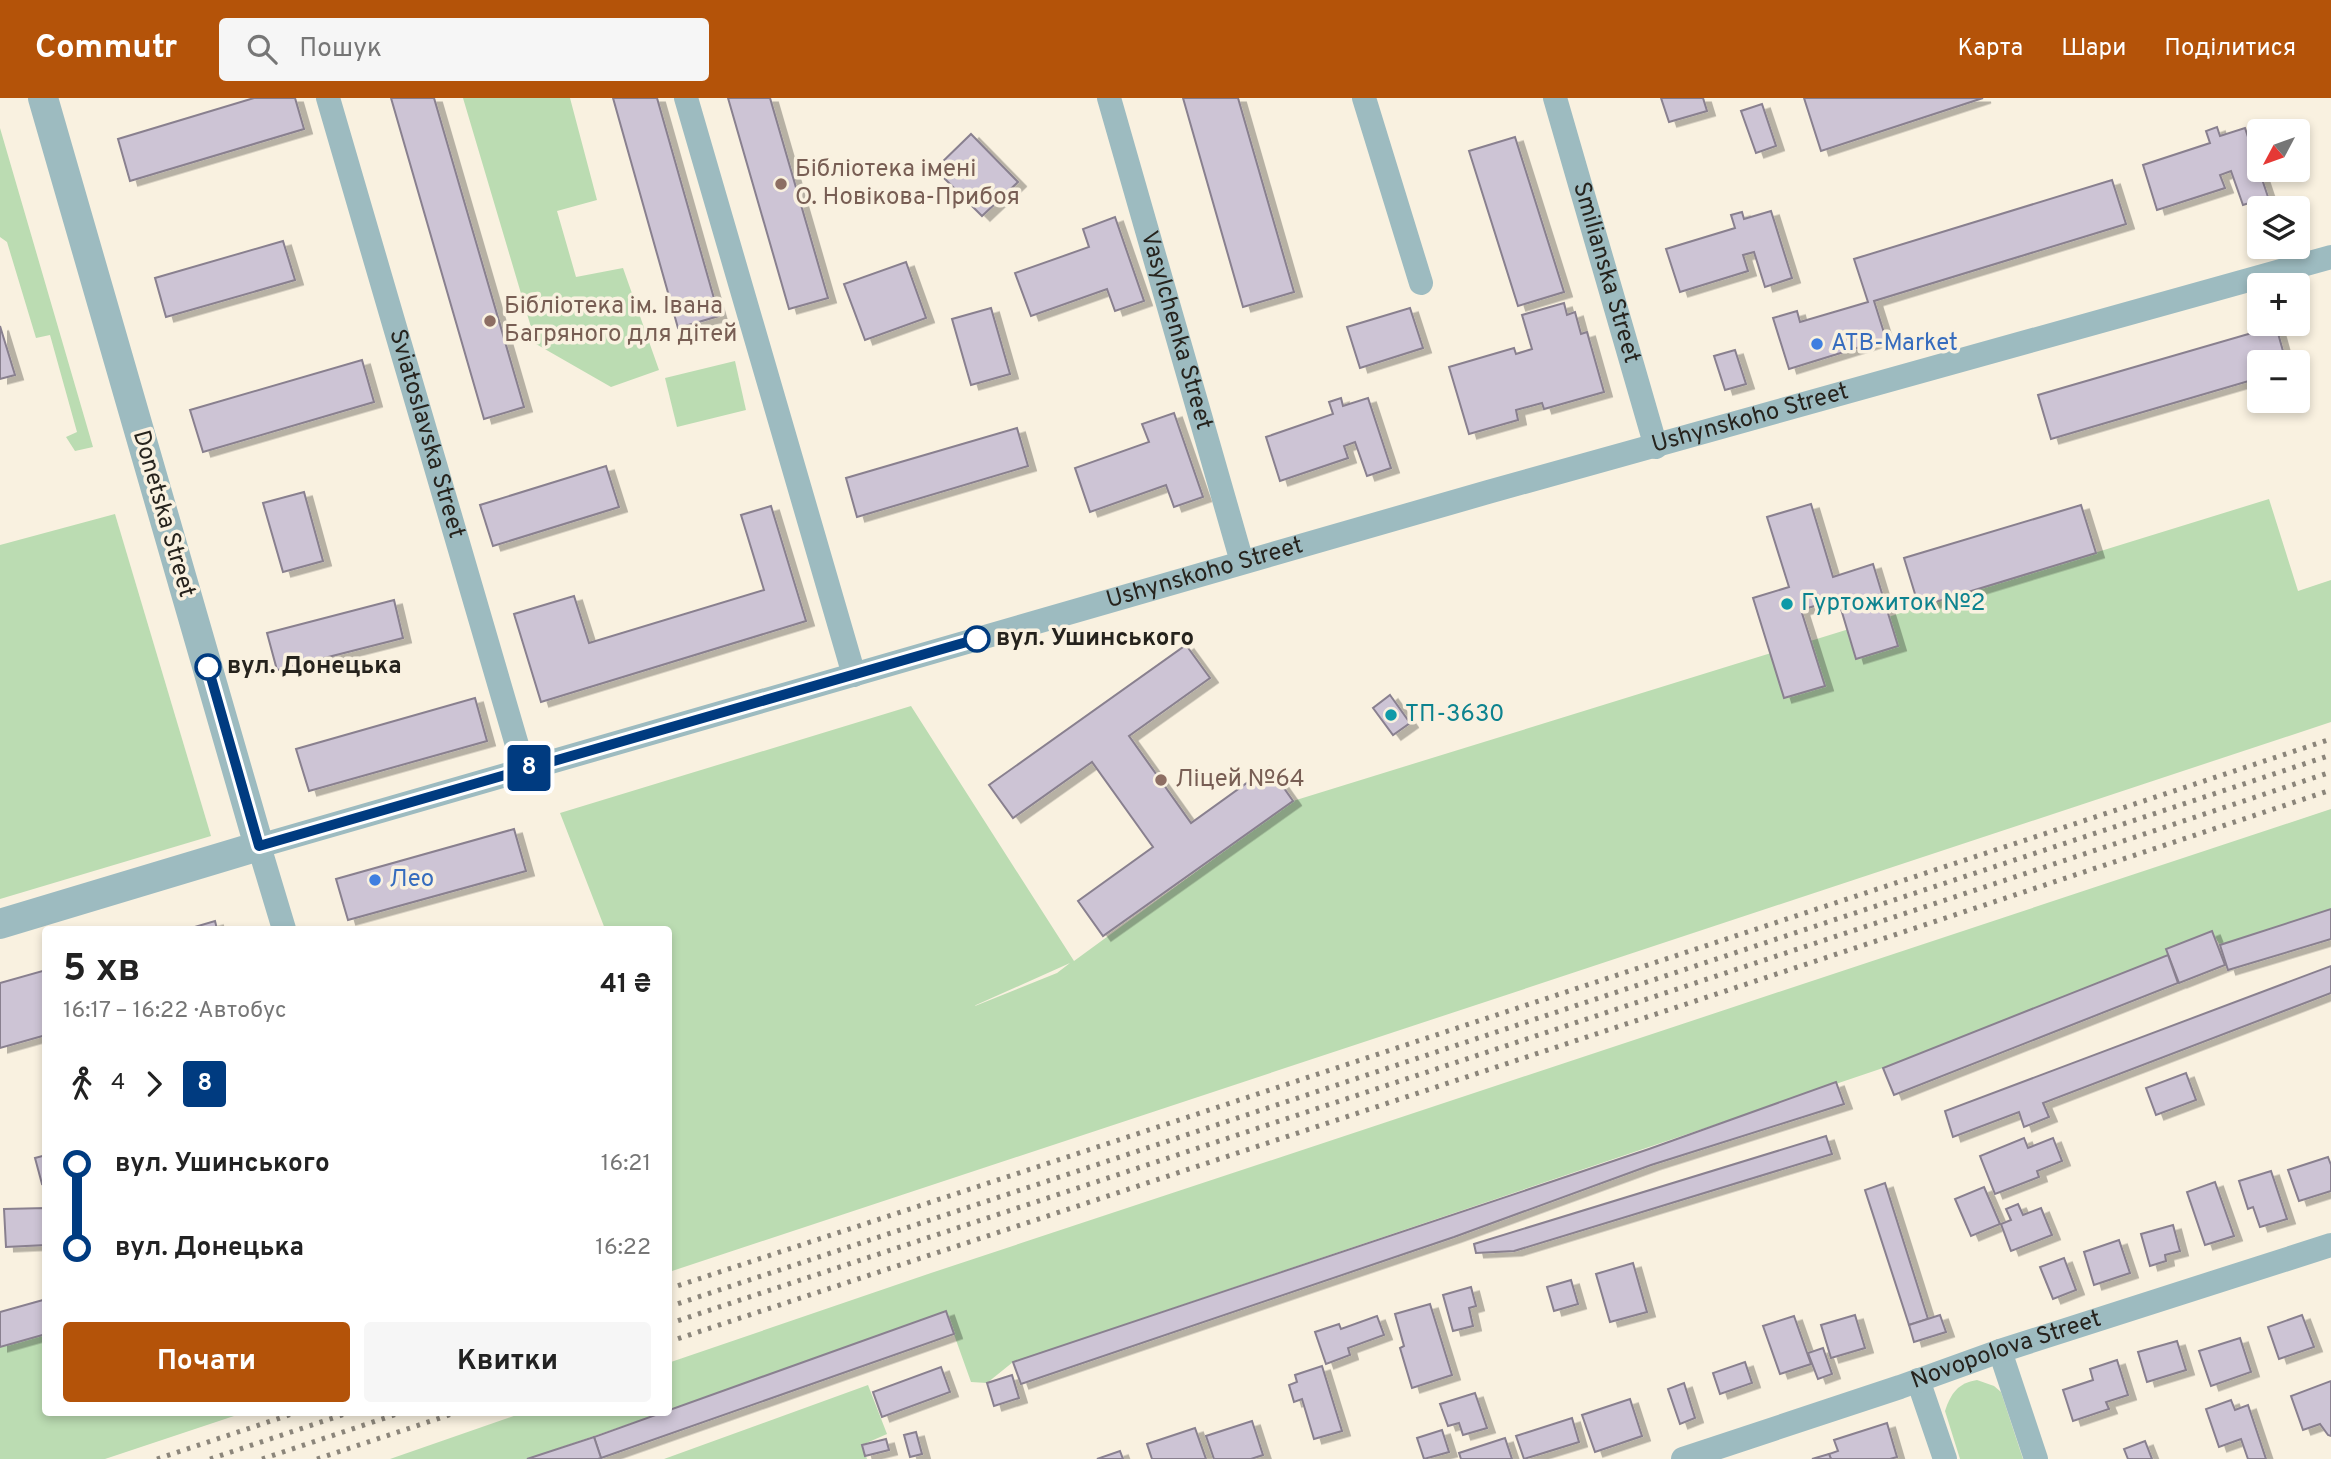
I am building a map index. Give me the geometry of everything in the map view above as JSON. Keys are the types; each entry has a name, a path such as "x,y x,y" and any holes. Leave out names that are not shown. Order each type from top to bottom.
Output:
{"street":[{"name":"Donetska Street","path":"43,98 283,926"},
{"name":"Sviatoslavska Street","path":"328,98 524,769"},
{"path":"686,98 854,675"},
{"name":"Vasylchenka Street","path":"1109,98 1242,562"},
{"path":"1364,98 1421,284"},
{"name":"Smilianska Street","path":"1555,98 1656,447"},
{"name":"Ushynskoho Street","path":"0,924 259,846 1242,562 2331,257"},
{"name":"Novopolova Street","path":"1683,1459 2000,1351 2331,1245"},
{"path":"2000,1351 2036,1459"},
{"path":"1918,1380 1945,1459"}],"green space":[{"path":"463,98 570,98 597,200 557,211 576,277 623,268 659,370 611,387 536,344"},
{"path":"0,128 93,447 75,451 66,437 77,432 50,335 36,338 7,242 0,237"},
{"path":"735,361 746,410 677,427 665,378"},
{"path":"2269,499 2298,591 2331,580 2331,722 672,1271 672,926 604,926 560,813 911,706 1074,961 1293,801","holes":["1070,963 1057,973 975,1006"]},
{"path":"115,514 211,836 0,899 0,545"},
{"path":"2331,809 2331,909 2220,945 2211,931 2166,949 2168,955 1883,1068 1013,1362 987,1383 971,1382 946,1312 672,1410 672,1362 931,1273"},
{"path":"42,1328 42,1416 234,1416 105,1459 0,1459 0,1347"},
{"path":"1977,1380 1994,1386 2001,1392 2023,1459 1960,1459 1945,1411 1956,1390"},
{"path":"868,1385 887,1434 862,1445 867,1459 664,1459"},
{"path":"514,1416 652,1416 527,1459 390,1459"}],"building":[{"path":"254,98 295,98 304,129 130,181 118,139"},
{"path":"391,98 434,98 524,407 484,419"},
{"path":"613,98 657,98 719,316 678,328"},
{"path":"728,98 770,98 828,298 789,309"},
{"path":"1183,98 1238,98 1294,292 1243,307"},
{"path":"1661,98 1703,98 1707,111 1669,122"},
{"path":"1804,98 1983,98 1821,151"},
{"path":"1762,104 1776,146 1756,153 1741,111"},
{"path":"2217,127 2220,136 2245,128 2247,182 2263,182 2268,196 2247,196 2247,204 2243,205 2231,171 2220,175 2225,188 2157,210 2143,165 2210,143 2206,131"},
{"path":"971,134 1018,182 982,216 935,169"},
{"path":"1515,137 1564,292 1518,306 1469,151"},
{"path":"2112,180 2126,224 1874,301 1886,339 1789,369 1773,318 1797,311 1800,322 1868,302 1854,259"},
{"path":"1771,211 1792,278 1765,287 1754,252 1743,255 1748,271 1680,292 1666,249 1735,228 1731,215 1742,212 1744,219"},
{"path":"1115,217 1144,301 1115,311 1107,289 1031,316 1015,273 1089,247 1083,229"},
{"path":"283,241 295,280 166,317 155,278"},
{"path":"906,262 926,318 865,340 844,284"},
{"path":"1564,303 1567,315 1575,312 1581,334 1587,332 1604,392 1544,409 1542,403 1516,410 1518,420 1469,434 1449,367 1514,348 1516,354 1532,349 1522,315"},
{"path":"991,308 1010,374 971,385 952,319"},
{"path":"1410,308 1423,348 1360,368 1347,327"},
{"path":"0,326 15,375 0,379"},
{"path":"2247,334 2279,336 2283,350 2247,350 2247,382 2051,439 2038,395"},
{"path":"1735,350 1746,384 1725,390 1714,356"},
{"path":"362,360 374,402 203,452 190,410"},
{"path":"1341,398 1343,406 1368,398 1391,468 1367,476 1355,442 1344,446 1348,458 1280,481 1266,437 1333,414 1329,402"},
{"path":"1174,413 1203,497 1174,507 1166,485 1090,512 1075,468 1149,442 1142,424"},
{"path":"1017,428 1028,466 857,517 846,478"},
{"path":"606,466 619,507 493,546 480,505"},
{"path":"304,492 323,561 283,572 263,503"},
{"name":"Гуртожиток №2","path":"1811,504 1833,577 1873,564 1898,646 1856,659 1838,599 1801,610 1825,686 1784,698 1753,598 1789,587 1767,517"},
{"path":"2081,505 2096,553 1919,607 1904,558"},
{"path":"771,506 806,621 541,702 514,614 574,596 589,643 764,590 741,515"},
{"path":"394,600 403,638 277,670 267,633"},
{"path":"1186,645 1210,678 1129,736 1191,823 1269,767 1293,801 1103,936 1078,901 1153,847 1092,762 1013,818 989,785"},
{"name":"ТП-3630","path":"1390,695 1410,723 1393,735 1373,708"},
{"path":"475,698 487,741 309,791 296,749"},
{"path":"514,829 526,871 348,920 336,879"},
{"path":"2331,909 2331,939 2228,970 2220,945"},
{"path":"215,921 216,926 198,926"},
{"path":"2212,931 2225,965 2179,983 2166,949"},
{"path":"2168,955 2178,983 1894,1095 1883,1068"},
{"path":"2331,966 2331,993 2043,1103 2049,1117 2024,1127 2019,1112 1953,1137 1945,1111"},
{"path":"42,971 42,1036 0,1048 0,983"},
{"path":"2186,1073 2196,1100 2156,1115 2146,1088"},
{"path":"1836,1082 1844,1104 1651,1165 1454,1237 1021,1384 1013,1362 1649,1149"},
{"path":"1826,1136 1832,1154 1514,1251 1476,1253 1474,1244"},
{"path":"2024,1138 2028,1148 2053,1138 2062,1161 2037,1171 2039,1177 1995,1194 1980,1156"},
{"path":"42,1156 42,1184 35,1158"},
{"path":"2328,1157 2331,1165 2331,1191 2299,1201 2288,1170"},
{"path":"2271,1171 2287,1219 2260,1227 2253,1207 2248,1209 2239,1181"},
{"path":"2215,1182 2234,1236 2205,1245 2187,1192"},
{"path":"1885,1183 1928,1319 1909,1325 1865,1190"},
{"path":"1984,1187 2000,1224 1971,1236 1955,1199"},
{"path":"2018,1204 2023,1215 2041,1208 2052,1235 2011,1251 2001,1224 2011,1220 2006,1209"},
{"path":"42,1208 42,1245 6,1247 4,1209"},
{"path":"2173,1225 2180,1251 2165,1255 2166,1261 2150,1266 2141,1234"},
{"path":"2119,1240 2130,1273 2094,1285 2084,1252"},
{"path":"2064,1258 2076,1290 2053,1299 2040,1267"},
{"path":"1633,1263 1647,1312 1610,1322 1596,1274"},
{"path":"1571,1280 1578,1304 1554,1311 1547,1287"},
{"path":"1471,1287 1476,1306 1469,1308 1473,1326 1453,1331 1443,1295"},
{"path":"42,1300 42,1335 0,1347 0,1312"},
{"path":"1430,1304 1452,1375 1412,1388 1400,1348 1404,1346 1395,1314"},
{"path":"946,1311 954,1334 601,1458 594,1437 653,1416 672,1416 672,1409"},
{"path":"1855,1315 1865,1348 1831,1358 1821,1325"},
{"path":"1940,1315 1946,1332 1914,1342 1909,1325"},
{"path":"2302,1315 2314,1347 2279,1359 2268,1327"},
{"path":"1377,1316 1384,1335 1348,1348 1350,1355 1326,1364 1315,1332 1339,1324 1341,1329"},
{"path":"1794,1316 1811,1364 1780,1374 1763,1326"},
{"path":"2240,1338 2251,1372 2211,1386 2199,1351"},
{"path":"2177,1341 2186,1370 2147,1382 2138,1352"},
{"path":"1823,1348 1832,1374 1818,1379 1808,1353"},
{"path":"2117,1360 2128,1395 2106,1402 2109,1409 2073,1421 2063,1390 2093,1380 2090,1369"},
{"path":"1745,1362 1752,1383 1720,1394 1713,1373"},
{"path":"1322,1366 1342,1431 1314,1439 1302,1399 1294,1402 1289,1385 1297,1382 1295,1375"},
{"path":"941,1367 950,1392 882,1417 873,1392"},
{"path":"1012,1375 1019,1398 994,1406 987,1383"},
{"path":"2331,1381 2331,1436 2320,1424 2303,1430 2291,1396"},
{"path":"1684,1383 1695,1418 1680,1424 1668,1389"},
{"path":"1475,1393 1487,1428 1463,1435 1459,1423 1448,1426 1440,1404"},
{"path":"1630,1399 1642,1436 1595,1452 1582,1415"},
{"path":"2231,1400 2235,1410 2248,1405 2266,1459 2248,1459 2241,1439 2219,1447 2206,1409"},
{"path":"1572,1418 1579,1442 1524,1459 1516,1436"},
{"path":"1252,1421 1263,1455 1251,1459 1214,1459 1206,1436"},
{"path":"1887,1423 1897,1457 1831,1459 1829,1454 1838,1451 1834,1440"},
{"path":"1195,1428 1206,1459 1152,1459 1147,1444"},
{"path":"1442,1430 1449,1452 1424,1459 1417,1438"},
{"path":"916,1432 922,1454 910,1457 904,1435"},
{"path":"594,1437 601,1458 598,1459 527,1459"},
{"path":"1505,1438 1512,1459 1461,1459 1459,1453"},
{"path":"886,1439 889,1450 865,1456 862,1445"},
{"path":"2145,1441 2152,1459 2128,1459 2124,1449"},
{"path":"1120,1451 1123,1459 1097,1459"},
{"path":"1829,1454 1831,1459 1812,1459"}],"railway":[{"path":"672,1288 2331,739"},
{"path":"672,1306 2331,755"},
{"path":"672,1323 2331,772"},
{"path":"672,1341 2331,790"},
{"path":"157,1459 286,1416"},
{"path":"210,1459 339,1416"},
{"path":"262,1459 391,1416"},
{"path":"317,1459 446,1416"}],"bus line":[{"name":"8","path":"208,667 259,846 977,639"}],"place":[{"name":"Бібліотека імені О. Новікова-Прибоя","path":"781,184"},
{"name":"Бібліотека ім. Івана Багряного для дітей","path":"490,321"},
{"name":"ATB-Market","path":"1817,344"},
{"name":"Гуртожиток №2","path":"1787,604"},
{"name":"вул. Ушинського","path":"977,639"},
{"name":"вул. Донецька","path":"208,667"},
{"name":"ТП-3630","path":"1391,715"},
{"name":"Ліцей №64","path":"1161,780"},
{"name":"Лео","path":"375,880"}]}
